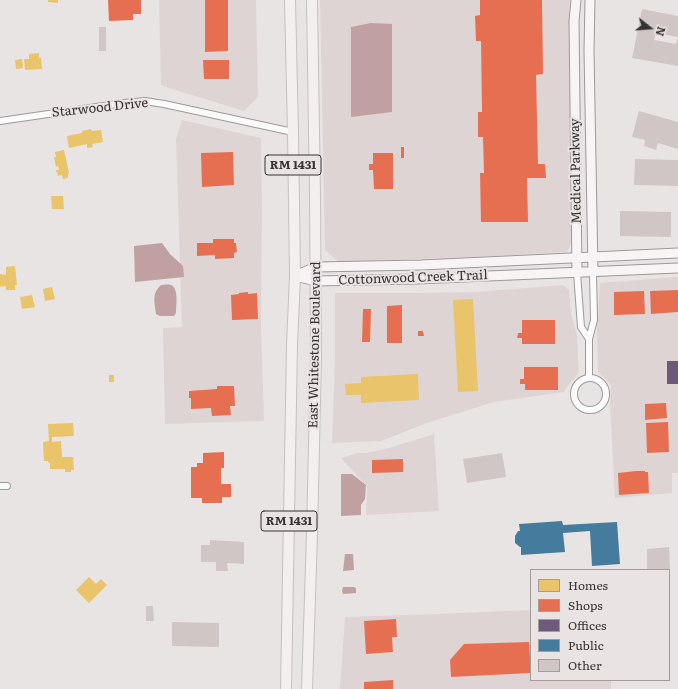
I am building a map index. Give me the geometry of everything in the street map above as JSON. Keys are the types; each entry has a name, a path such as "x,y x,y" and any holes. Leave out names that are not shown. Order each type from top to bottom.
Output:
{"main road":[{"name":"East Whitestone Boulevard","path":"286,689 292,345 295,276 290,0"},
{"name":"East Whitestone Boulevard","path":"307,689 316,357 312,0"}],"street":[{"name":"Medical Parkway","path":"576,0 574,51 577,273 581,327 589,340"},
{"name":"Medical Parkway","path":"589,378 589,340 594,320 589,51 590,0"},
{"path":"574,51 589,51"},
{"name":"Starwood Drive","path":"0,121 124,102 145,101 293,132"},
{"name":"Cottonwood Creek Trail","path":"295,276 316,267 422,265 678,253"},
{"name":"Cottonwood Creek Trail","path":"295,276 316,281 417,279 678,268"},
{"path":"589,378 594,378 602,384 606,393 604,402 600,406 588,410 579,406 574,399 574,389 580,381 589,378"},
{"path":"0,486 7,486"}],"shaded area":[{"path":"159,0 256,0 258,97 244,111 161,85"},
{"path":"320,0 570,0 572,241 567,252 339,262 325,250"},
{"path":"371,23 392,24 392,112 351,117 351,27"},
{"path":"182,120 261,138 261,325 264,421 165,424 163,328 182,327 176,139"},
{"path":"162,243 170,254 183,266 184,277 135,282 134,246"},
{"path":"678,277 678,473 672,473 672,493 615,498 610,403 611,385 598,372 597,328 600,283"},
{"path":"161,285 171,285 174,287 176,293 176,313 174,316 160,316 156,314 155,295"},
{"path":"563,285 569,290 571,314 577,335 579,373 564,392 494,402 427,423 381,441 332,443 335,359 335,293 475,292"},
{"path":"434,434 439,511 366,515 367,486 341,458 357,453 366,453 389,448"},
{"path":"341,474 352,474 366,485 365,499 361,505 361,515 341,516"},
{"path":"345,554 353,554 354,570 343,571"},
{"path":"343,587 354,587 356,588 356,593 343,594"},
{"path":"530,610 530,681 611,681 611,689 340,689 345,617"}],"building: Homes":[{"path":"48,0 58,0 58,3 48,2"},
{"path":"39,53 42,69 25,70 24,59 29,59 29,54"},
{"path":"22,59 23,68 16,69 15,60"},
{"path":"91,129 92,131 101,130 103,142 92,144 93,147 87,148 87,144 69,148 67,136 82,133 82,131"},
{"path":"64,150 69,173 68,178 63,179 62,175 58,176 56,170 59,170 58,166 56,167 54,157 56,157 55,152"},
{"path":"51,196 63,196 64,209 52,209"},
{"path":"15,266 17,285 15,285 15,290 6,290 6,286 0,287 0,274 6,275 6,267"},
{"path":"52,287 55,299 45,301 43,289"},
{"path":"32,295 35,307 22,309 20,297"},
{"path":"473,299 478,391 458,392 453,300"},
{"path":"418,374 419,400 361,403 361,395 346,395 345,384 361,383 361,377"},
{"path":"109,375 114,375 114,382 109,382"},
{"path":"73,423 74,436 52,437 52,442 61,441 62,457 73,457 74,470 71,470 71,472 65,472 65,469 50,469 50,463 48,461 44,461 43,442 49,441 48,424"},
{"path":"89,577 96,584 101,579 107,585 89,603 76,590"}],"building: Shops":[{"path":"108,0 141,0 141,14 133,14 133,20 109,21"},
{"path":"205,0 228,0 228,51 205,52"},
{"path":"480,0 542,0 543,74 536,75 538,164 545,164 546,178 527,178 528,222 481,222 480,173 484,173 483,137 478,137 478,112 482,112 481,41 476,41 475,16 480,15"},
{"path":"203,60 229,60 229,79 204,79"},
{"path":"401,147 404,147 404,158 401,158"},
{"path":"233,152 234,185 202,187 201,153"},
{"path":"373,153 393,153 393,189 374,189 373,170 369,170 369,164 373,164"},
{"path":"213,239 234,239 237,252 234,253 234,258 215,259 215,255 197,256 197,243 213,243"},
{"path":"678,290 678,312 651,314 650,291"},
{"path":"644,291 645,314 614,315 614,292"},
{"path":"248,292 248,294 257,293 258,319 232,320 231,295"},
{"path":"402,305 402,343 387,343 387,306"},
{"path":"363,309 371,309 370,342 362,342"},
{"path":"522,320 555,320 555,344 522,344 522,338 517,338 518,333 522,333"},
{"path":"418,331 423,331 424,336 418,336"},
{"path":"524,367 558,367 558,390 525,390 525,384 520,384 520,379 524,379"},
{"path":"217,386 234,386 235,406 230,406 231,415 212,416 211,408 191,409 191,398 189,398 189,391 217,389"},
{"path":"666,403 667,418 645,420 645,404"},
{"path":"668,422 669,452 647,453 646,423"},
{"path":"224,452 224,468 221,468 221,484 231,484 231,497 222,497 222,503 202,503 202,498 191,498 191,467 197,467 197,463 203,463 203,453"},
{"path":"403,459 403,472 372,473 372,460"},
{"path":"636,471 648,472 649,493 619,495 618,473"},
{"path":"396,619 397,637 392,637 393,652 366,654 364,621"},
{"path":"529,642 530,673 451,677 450,660 464,644"},
{"path":"393,680 393,689 364,689 364,682"}],"building: Offices":[{"path":"667,361 678,361 678,384 667,384"}],"building: Public":[{"path":"562,521 563,525 617,522 620,564 592,566 590,531 563,533 565,552 521,555 521,547 515,543 515,536 518,531 520,531 519,524"}],"building: Other":[{"path":"642,9 678,16 678,37 656,33 654,40 676,44 678,39 678,66 632,58"},
{"path":"99,27 106,27 106,51 99,51"},
{"path":"639,111 678,122 678,149 658,143 656,150 644,146 645,140 632,137"},
{"path":"635,159 678,160 678,186 634,185"},
{"path":"620,211 671,212 671,237 620,236"},
{"path":"502,453 506,477 467,483 463,459"},
{"path":"210,540 244,542 244,564 227,563 228,571 216,571 216,562 201,562 201,545 210,545"},
{"path":"669,547 670,569 647,569 647,549"},
{"path":"146,606 153,606 154,621 146,621"},
{"path":"172,622 219,623 219,647 172,646"}]}
